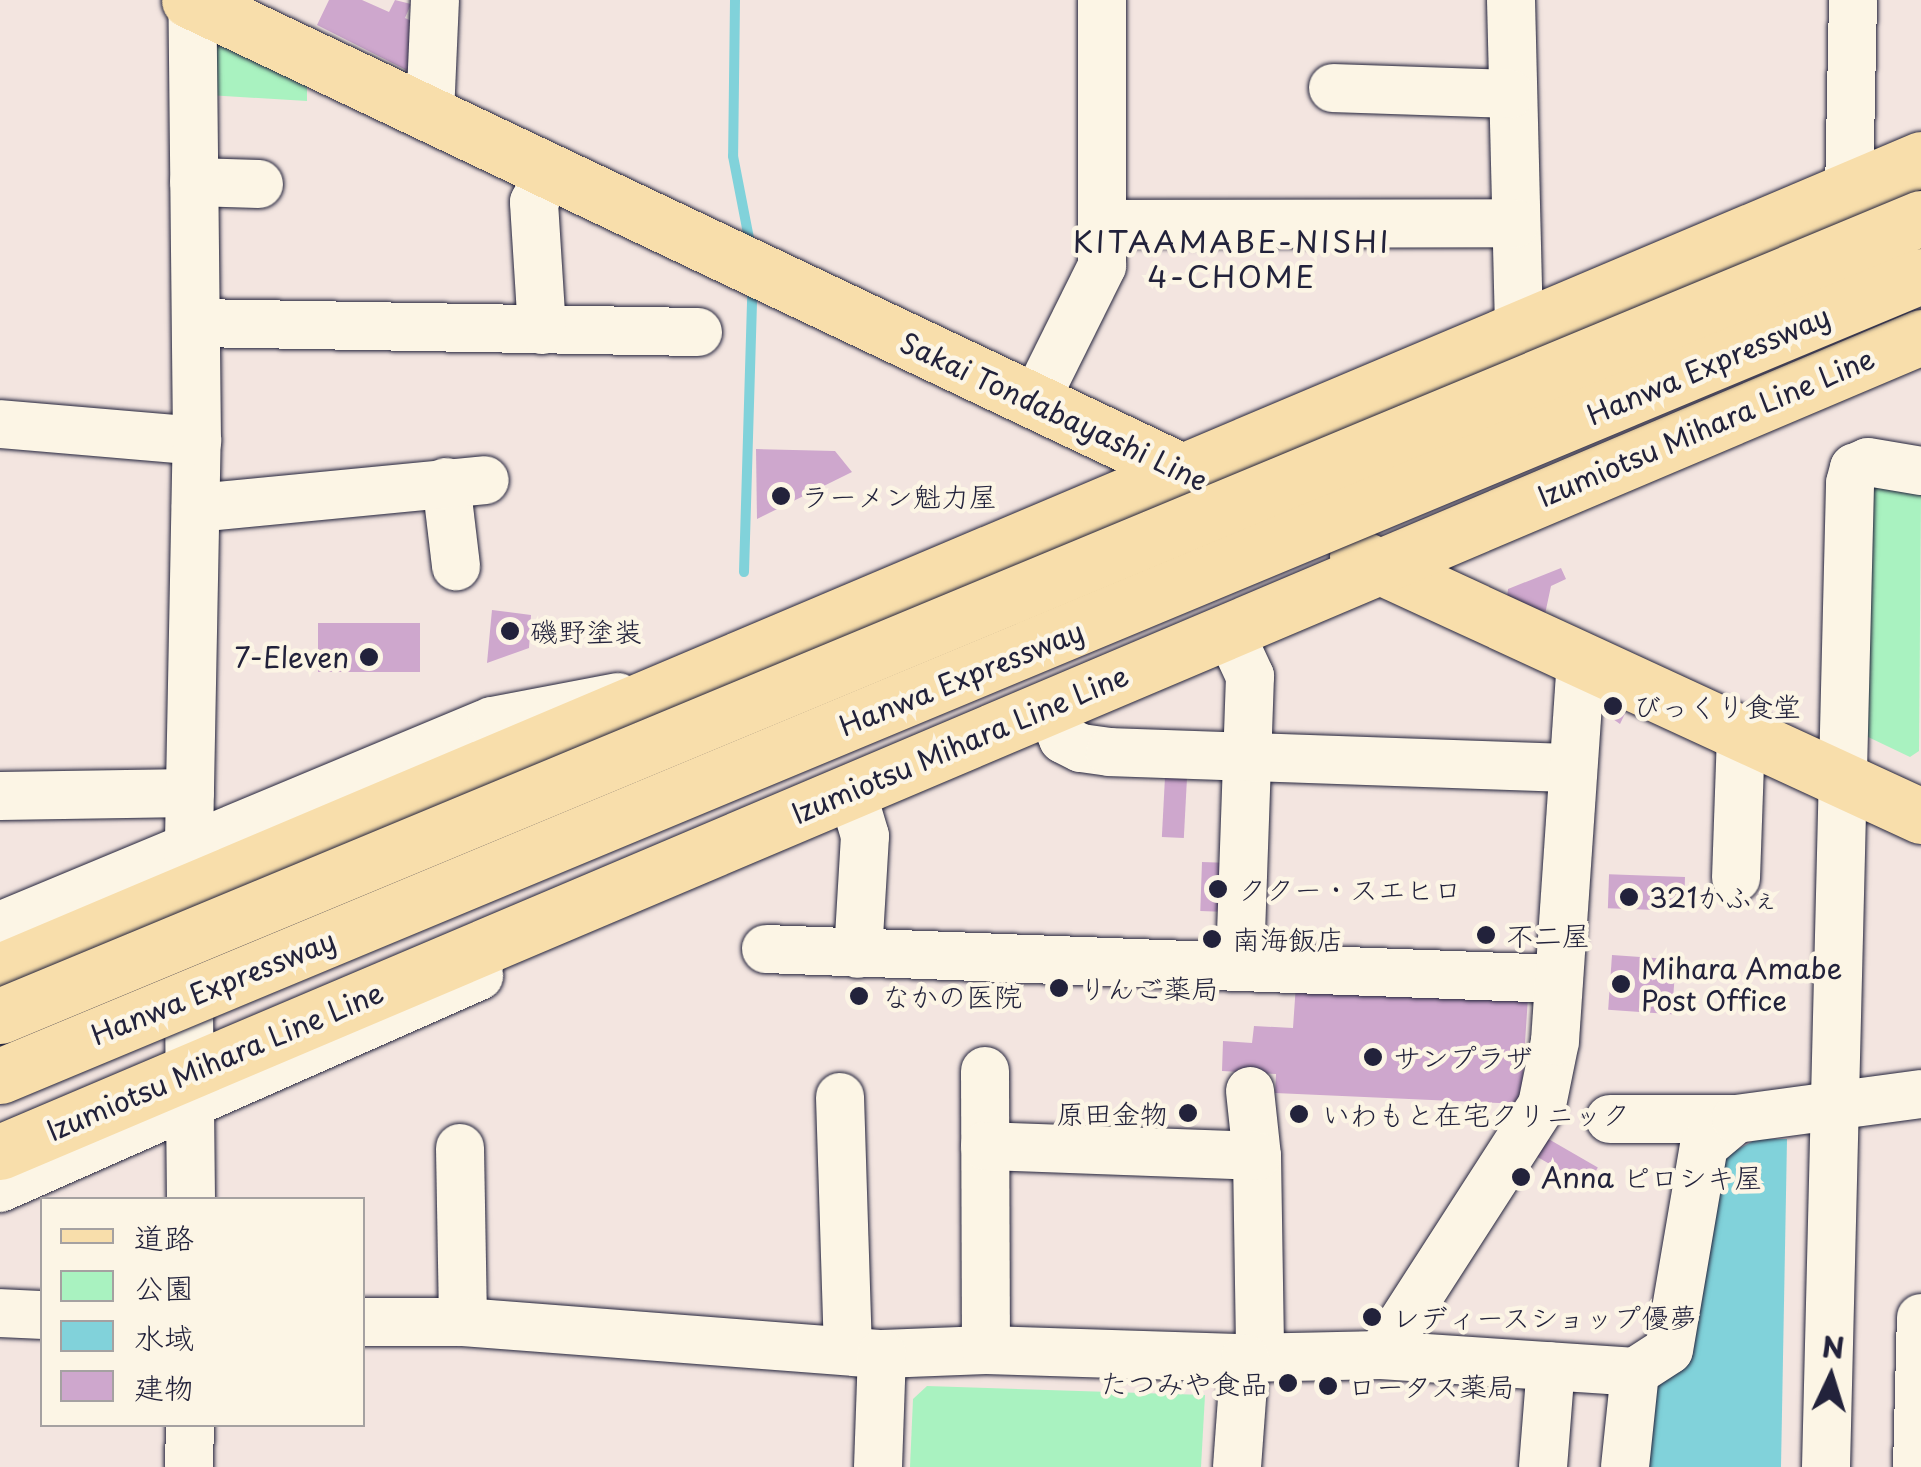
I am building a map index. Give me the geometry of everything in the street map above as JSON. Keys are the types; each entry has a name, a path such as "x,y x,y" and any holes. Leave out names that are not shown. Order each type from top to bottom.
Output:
{"main road":[{"name":"Sakai Tondabayashi Line","path":"191,0 1377,566 1921,816"},
{"path":"0,970 189,870 388,803 667,689 1921,160"},
{"name":"Hanwa Expressway","path":"0,1016 1921,218"},
{"name":"Hanwa Expressway","path":"0,1076 1921,276"},
{"name":"Izumiotsu Mihara Line Line","path":"0,1152 189,1089 571,910 1921,337"},
{"path":"813,629 851,790"}],"street":[{"path":"191,0 196,508 189,870 191,1197"},
{"path":"430,114 435,0"},
{"path":"1034,403 1102,266 1102,0"},
{"path":"1510,0 1519,330"},
{"path":"1849,191 1853,0"},
{"path":"1333,88 1510,94"},
{"path":"542,330 534,202 551,171"},
{"path":"194,182 259,184"},
{"path":"1104,224 1516,222"},
{"path":"196,324 698,332"},
{"path":"0,424 196,441"},
{"path":"1826,1467 1850,483 1854,468 1868,462 1921,471"},
{"path":"196,508 322,516 466,481 456,566"},
{"path":"1229,631 1250,676 1240,965"},
{"path":"1381,1354 1542,1104 1555,1041 1582,659"},
{"path":"1049,707 1063,739 1081,748 1246,759 1573,768"},
{"path":"1736,878 1740,734"},
{"path":"851,790 866,836 858,954"},
{"path":"0,796 190,793"},
{"path":"0,926 189,870"},
{"path":"766,949 1558,978"},
{"path":"985,1071 986,1350"},
{"path":"0,1188 189,1089"},
{"path":"1237,1467 1253,1357 1257,1156 1250,1091"},
{"path":"1610,1118 1736,1119 1921,1094"},
{"path":"840,1097 878,1467"},
{"path":"365,1322 463,1322 865,1353 986,1350 1253,1357 1381,1354 1635,1372 1669,1350 1704,1146 1736,1119"},
{"path":"985,1146 1257,1156"},
{"path":"460,1148 463,1322"},
{"path":"0,1313 40,1315"},
{"path":"1917,1467 1921,1318"},
{"path":"1543,1467 1551,1366"},
{"path":"1625,1467 1635,1372"},
{"path":"189,1467 190,1427"}],"green space":[{"path":"219,41 307,86 307,101 208,95 208,49"},
{"path":"1868,483 1920,491 1921,495 1919,751 1910,757 1866,736"},
{"path":"927,1386 1205,1395 1201,1467 910,1467 913,1399"}],"water":[{"path":"1757,1139 1787,1139 1781,1467 1640,1467 1650,1376 1718,1160"}],"building":[{"path":"329,0 362,0 389,12 395,0 411,4 405,18 422,26 414,74 317,25"},
{"name":"ラーメン魁力屋","path":"756,449 835,451 852,472 757,519"},
{"path":"1561,568 1566,579 1551,586 1544,619 1507,598 1508,589"},
{"name":"磯野塗装","path":"492,610 531,615 529,648 487,663"},
{"path":"318,623 420,623 420,672 318,672"},
{"path":"1605,689 1631,701 1620,724 1596,707"},
{"path":"1165,777 1187,778 1184,838 1162,837"},
{"path":"1202,862 1230,863 1228,912 1200,911"},
{"path":"1609,874 1685,877 1684,911 1608,908"},
{"path":"1612,955 1676,959 1672,1014 1608,1010"},
{"name":"サンプラザ","path":"1296,984 1528,997 1521,1104 1275,1093 1276,1074 1222,1071 1223,1041 1252,1043 1254,1026 1293,1028"},
{"path":"1545,1137 1598,1168 1587,1186 1534,1155"}],"waterway":[{"path":"735,0 733,156 749,238"},
{"path":"744,572 752,297"}],"place":[{"name":"ラーメン魁力屋","path":"781,496"},
{"name":"磯野塗装","path":"510,631"},
{"name":"7-Eleven","path":"369,657"},
{"name":"びっくり食堂","path":"1613,706"},
{"name":"ククー・スエヒロ","path":"1218,889"},
{"name":"321かふぇ","path":"1629,897"},
{"name":"不二屋","path":"1486,935"},
{"name":"南海飯店","path":"1212,939"},
{"name":"Mihara Amabe Post Office","path":"1621,984"},
{"name":"りんご薬局","path":"1059,988"},
{"name":"なかの医院","path":"859,996"},
{"name":"サンプラザ","path":"1373,1057"},
{"name":"原田金物","path":"1188,1113"},
{"name":"いわもと在宅クリニック","path":"1299,1114"},
{"name":"Anna ピロシキ屋","path":"1521,1177"},
{"name":"レディースショップ優夢","path":"1372,1317"},
{"name":"たつみや食品","path":"1288,1383"},
{"name":"ロータス薬局","path":"1328,1386"}],"district":[{"name":"KITAAMABE-NISHI 4-CHOME","path":"1232,258"}]}
